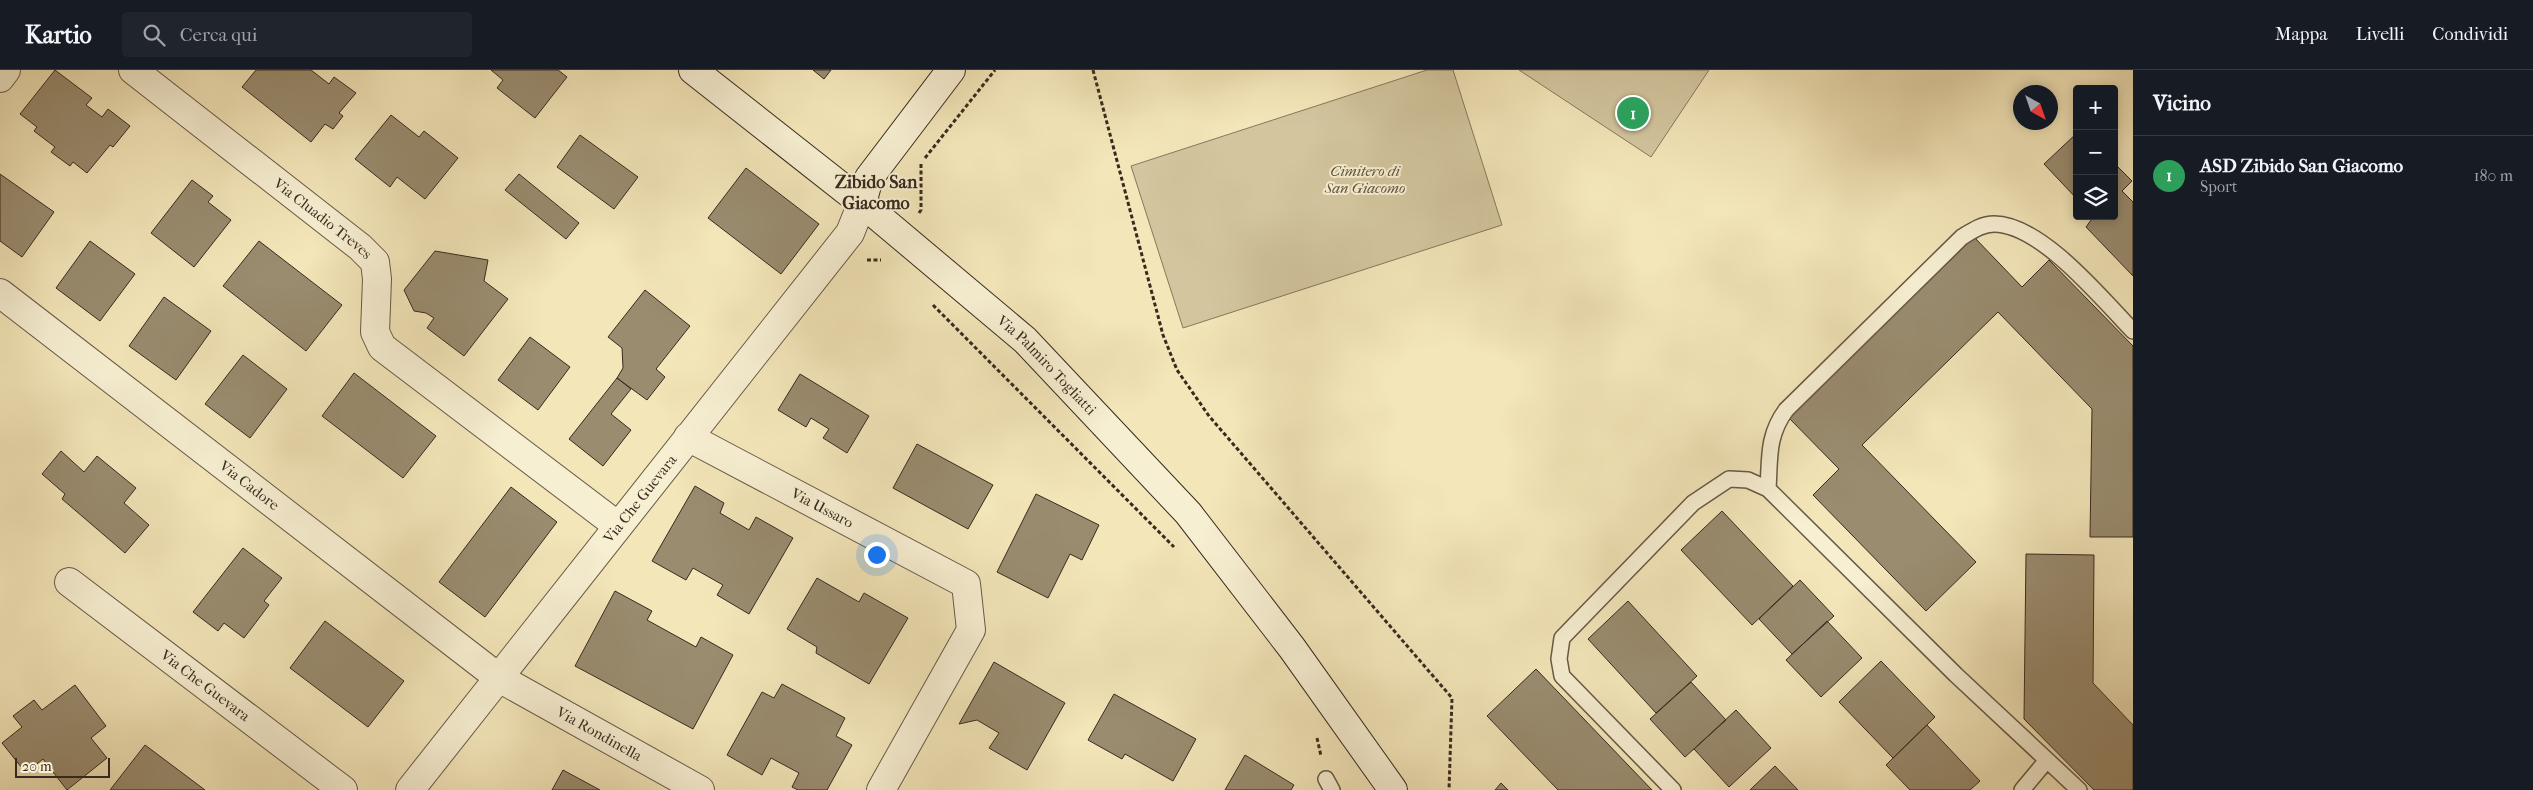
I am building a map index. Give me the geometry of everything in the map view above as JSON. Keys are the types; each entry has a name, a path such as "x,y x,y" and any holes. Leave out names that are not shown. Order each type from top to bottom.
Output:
{"street":[{"path":"0,78 6,70"},
{"name":"Via Cluadio Treves","path":"133,70 360,247 375,262 377,279 375,332 382,347 618,526"},
{"name":"Via Palmiro Togliatti","path":"693,70 862,203 1025,340 1188,513 1292,648 1393,790"},
{"name":"Via Che Guevara","path":"410,790 850,233 862,203 869,178 951,70"},
{"name":"Via Cadore","path":"0,293 499,678"},
{"name":"Via Ussaro","path":"688,437 966,584 970,630 881,790"},
{"name":"Via Che Guevara","path":"69,582 342,790"},
{"name":"Via Rondinella","path":"499,678 700,790"},
{"name":"Via Palmiro Togliatti","path":"1340,718 1377,790"}],"lane":[{"path":"1768,489 1770,448 1775,424 1786,410 1962,237 1980,227 1994,224 2019,230 2047,247 2071,266 2133,332"},
{"path":"1673,790 1562,676 1559,659 1562,638 1693,504 1729,479 1748,480 1768,489 1956,675 2079,790"},
{"path":"2022,790 2047,760"}],"path":[{"path":"903,238 921,210 920,165 994,70"},
{"path":"1093,70 1163,336 1177,370 1209,416 1452,698 1449,790"},
{"path":"930,302 1178,552"},
{"path":"1317,736 1329,784"}],"green space":[{"name":"Cimitero di San Giacomo","path":"1427,70 1453,70 1502,225 1183,328 1131,166"},
{"path":"1519,70 1709,70 1651,157"}],"building":[{"path":"55,70 92,98 86,105 102,117 108,109 130,126 113,147 110,145 87,173 73,162 70,166 51,152 55,147 34,131 37,127 20,114"},
{"path":"256,70 311,70 329,84 334,77 356,93 339,113 343,116 333,129 325,124 311,142 242,87"},
{"path":"491,70 558,70 567,77 535,118 497,88 503,80"},
{"path":"813,70 831,70 824,79"},
{"path":"391,115 419,137 424,131 458,158 425,199 397,177 390,187 355,159"},
{"path":"580,135 638,177 614,209 557,167"},
{"path":"2073,137 2073,195 2044,164"},
{"path":"2118,167 2132,181 2122,191 2133,202 2133,276 2086,227 2091,220 2118,220"},
{"path":"746,168 819,224 781,274 708,218"},
{"path":"0,174 54,212 22,257 0,241"},
{"path":"519,174 579,223 566,239 505,190"},
{"path":"192,180 213,196 208,202 231,220 194,267 151,233"},
{"path":"1974,237 2022,287 2049,260 2133,346 2133,537 2090,537 2092,409 1998,312 1862,445 1976,562 1926,611 1813,495 1839,469 1788,417"},
{"path":"90,241 135,274 100,321 56,288"},
{"path":"259,241 342,305 306,351 223,286"},
{"path":"435,251 488,260 484,281 508,299 464,356 427,328 434,318 426,313 414,311 404,290"},
{"path":"645,290 690,326 656,369 665,377 647,400 617,378 623,368 622,348 608,337"},
{"path":"164,297 211,331 176,380 129,346"},
{"path":"530,337 570,367 538,410 498,380"},
{"path":"243,355 287,389 250,438 205,404"},
{"path":"354,373 436,436 403,478 322,416"},
{"path":"800,374 869,416 847,453 823,438 829,429 811,418 806,427 778,410"},
{"path":"617,378 631,389 611,414 631,430 603,466 569,439"},
{"path":"917,444 993,485 968,529 893,488"},
{"path":"61,451 84,472 97,456 136,488 124,503 149,525 125,553 62,499 65,494 42,474"},
{"path":"695,486 724,503 720,513 749,530 756,517 793,538 749,614 717,595 723,585 693,568 686,580 652,561"},
{"path":"511,487 557,522 485,617 439,582"},
{"path":"1036,494 1099,525 1082,560 1070,554 1048,598 997,572"},
{"path":"1722,511 1793,586 1752,625 1681,550"},
{"path":"243,548 282,578 264,601 269,605 244,638 224,623 218,631 193,612"},
{"path":"2026,554 2094,555 2093,683 2133,725 2133,790 2094,790 2024,719"},
{"path":"817,578 859,602 864,593 908,618 869,684 816,653 817,647 787,629"},
{"path":"1800,580 1834,616 1792,654 1759,619"},
{"path":"615,591 652,611 647,620 696,647 701,637 733,655 693,729 575,666"},
{"path":"1628,601 1697,676 1656,713 1588,639"},
{"path":"325,621 404,681 368,727 290,668"},
{"path":"1827,621 1862,658 1821,697 1786,660"},
{"path":"1881,661 1935,717 1893,758 1839,702"},
{"path":"994,662 1065,703 1027,770 989,748 999,733 977,720 959,724"},
{"path":"1536,669 1652,790 1558,790 1487,716"},
{"path":"1691,682 1726,720 1685,757 1650,719"},
{"path":"782,684 845,718 836,736 852,745 827,790 798,790 792,787 799,773 771,758 762,775 727,755 762,692 774,698"},
{"path":"75,685 106,726 91,738 107,758 67,790 43,759 26,773 2,743 22,727 13,716 34,700 42,710"},
{"path":"1114,694 1196,739 1173,781 1125,754 1122,759 1088,740"},
{"path":"1736,710 1771,748 1729,787 1694,749"},
{"path":"1927,725 1980,781 1970,790 1910,790 1886,765"},
{"path":"145,745 205,790 110,790"},
{"path":"1245,755 1294,785 1291,790 1225,790"},
{"path":"1775,766 1798,790 1750,790"},
{"path":"563,770 600,790 552,790"},
{"path":"1501,783 1508,790 1495,790"}],"place":[{"name":"ASD Zibido San Giacomo","path":"1633,113"}],"district":[{"name":"Zibido San Giacomo","path":"876,192"}]}
